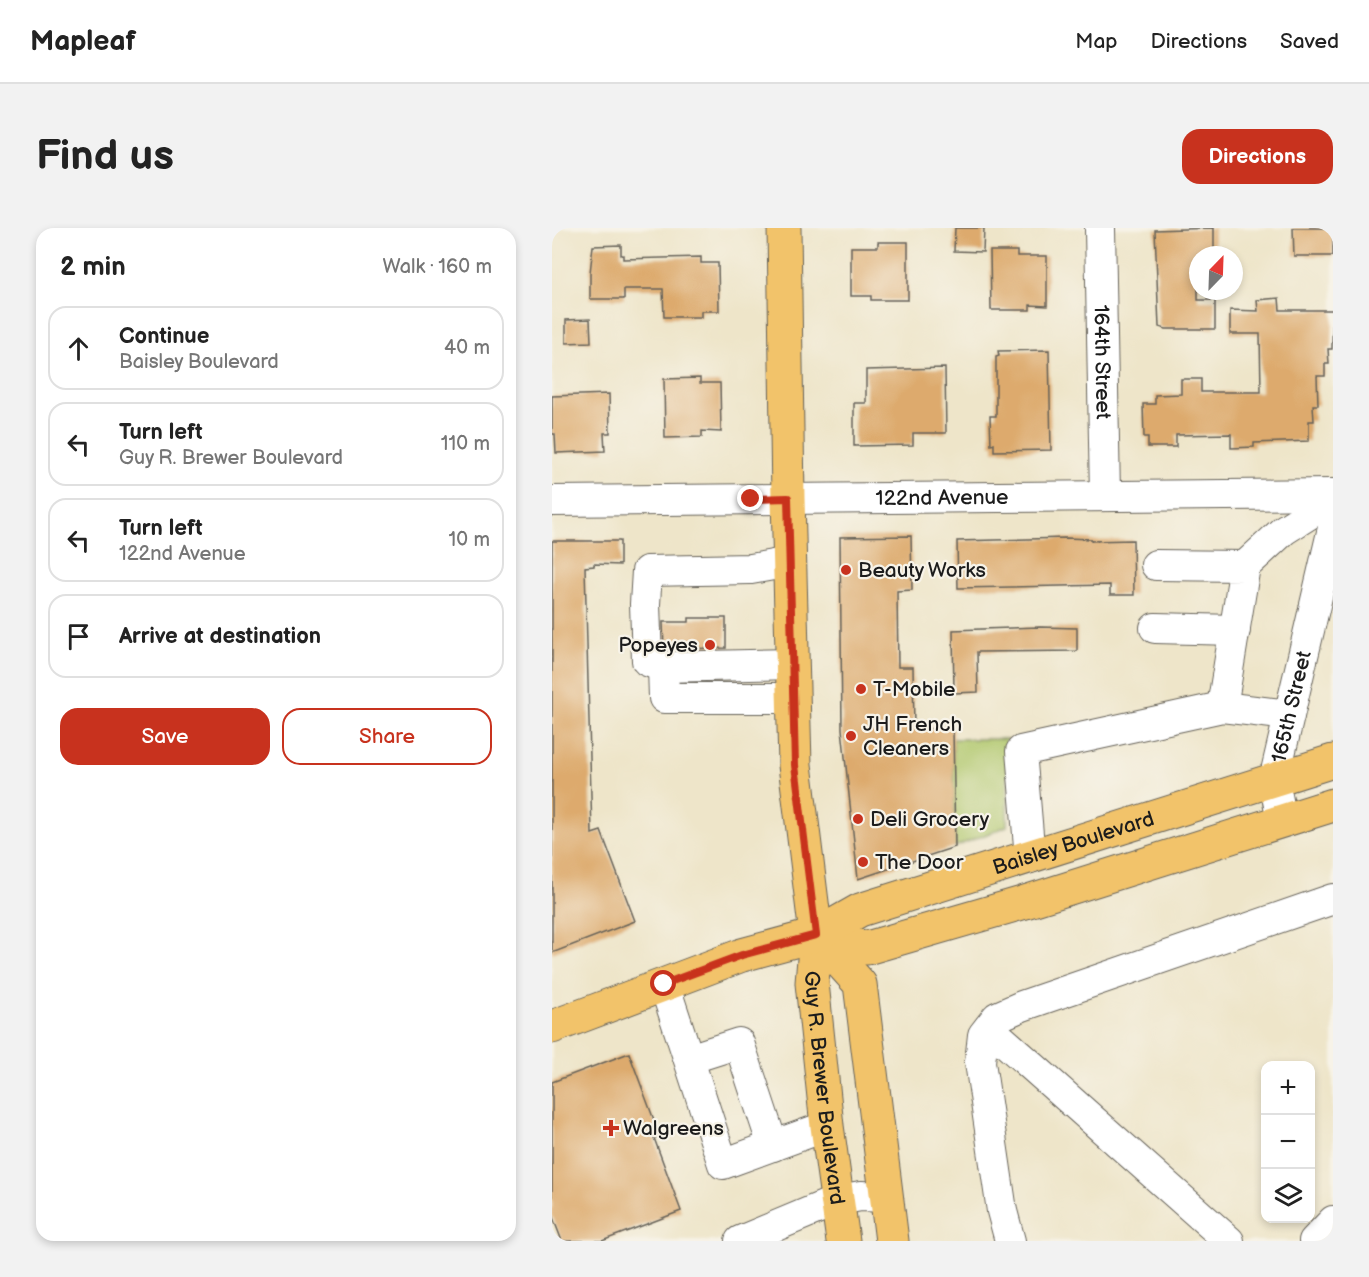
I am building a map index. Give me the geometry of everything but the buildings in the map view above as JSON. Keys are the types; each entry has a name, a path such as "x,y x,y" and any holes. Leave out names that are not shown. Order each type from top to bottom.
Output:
{"main road":[{"name":"Guy R. Brewer Boulevard","path":"784,228 795,765 816,935 813,983 827,1126 843,1241"},
{"name":"Baisley Boulevard","path":"552,1027 742,955 816,935 861,910 1333,761"},
{"name":"Baisley Boulevard","path":"816,935 867,948 1022,903 1333,804"},
{"name":"Guy R. Brewer Boulevard","path":"816,935 860,984 892,1241"}],"street":[{"name":"164th Street","path":"1100,228 1105,495"},
{"name":"122nd Avenue","path":"552,501 1333,494"},
{"path":"1222,707 1245,566 1284,530 1333,499"},
{"name":"165th Street","path":"1274,780 1333,528"},
{"path":"790,562 751,569 647,571 645,604 647,662 663,667 793,664"},
{"path":"1156,565 1245,566"},
{"path":"1155,628 1235,630"},
{"path":"663,667 664,698 794,698"},
{"path":"1030,858 1021,751 1222,707 1289,715"},
{"path":"1274,780 1282,821"},
{"path":"1010,1241 1002,1211 980,1062 983,1035 997,1017 1022,1006 1333,900"},
{"path":"664,984 723,1164 827,1126"},
{"path":"989,1028 1229,1241"},
{"path":"689,1059 739,1043 773,1146"},
{"path":"740,1241 838,1200 861,1196 887,1197"},
{"path":"1314,1241 1333,1221"}],"green space":[{"path":"953,739 1008,739 1007,826 955,847"}],"place":[{"name":"Beauty Works","path":"846,570"},
{"name":"Popeyes","path":"710,645"},
{"name":"T-Mobile","path":"861,689"},
{"name":"JH French Cleaners","path":"851,736"},
{"name":"Deli Grocery","path":"858,819"},
{"name":"The Door","path":"863,862"},
{"name":"Walgreens","path":"611,1128"}],"route":[{"path":"664,984 742,955 816,935 795,765 788,498 751,499"}]}
